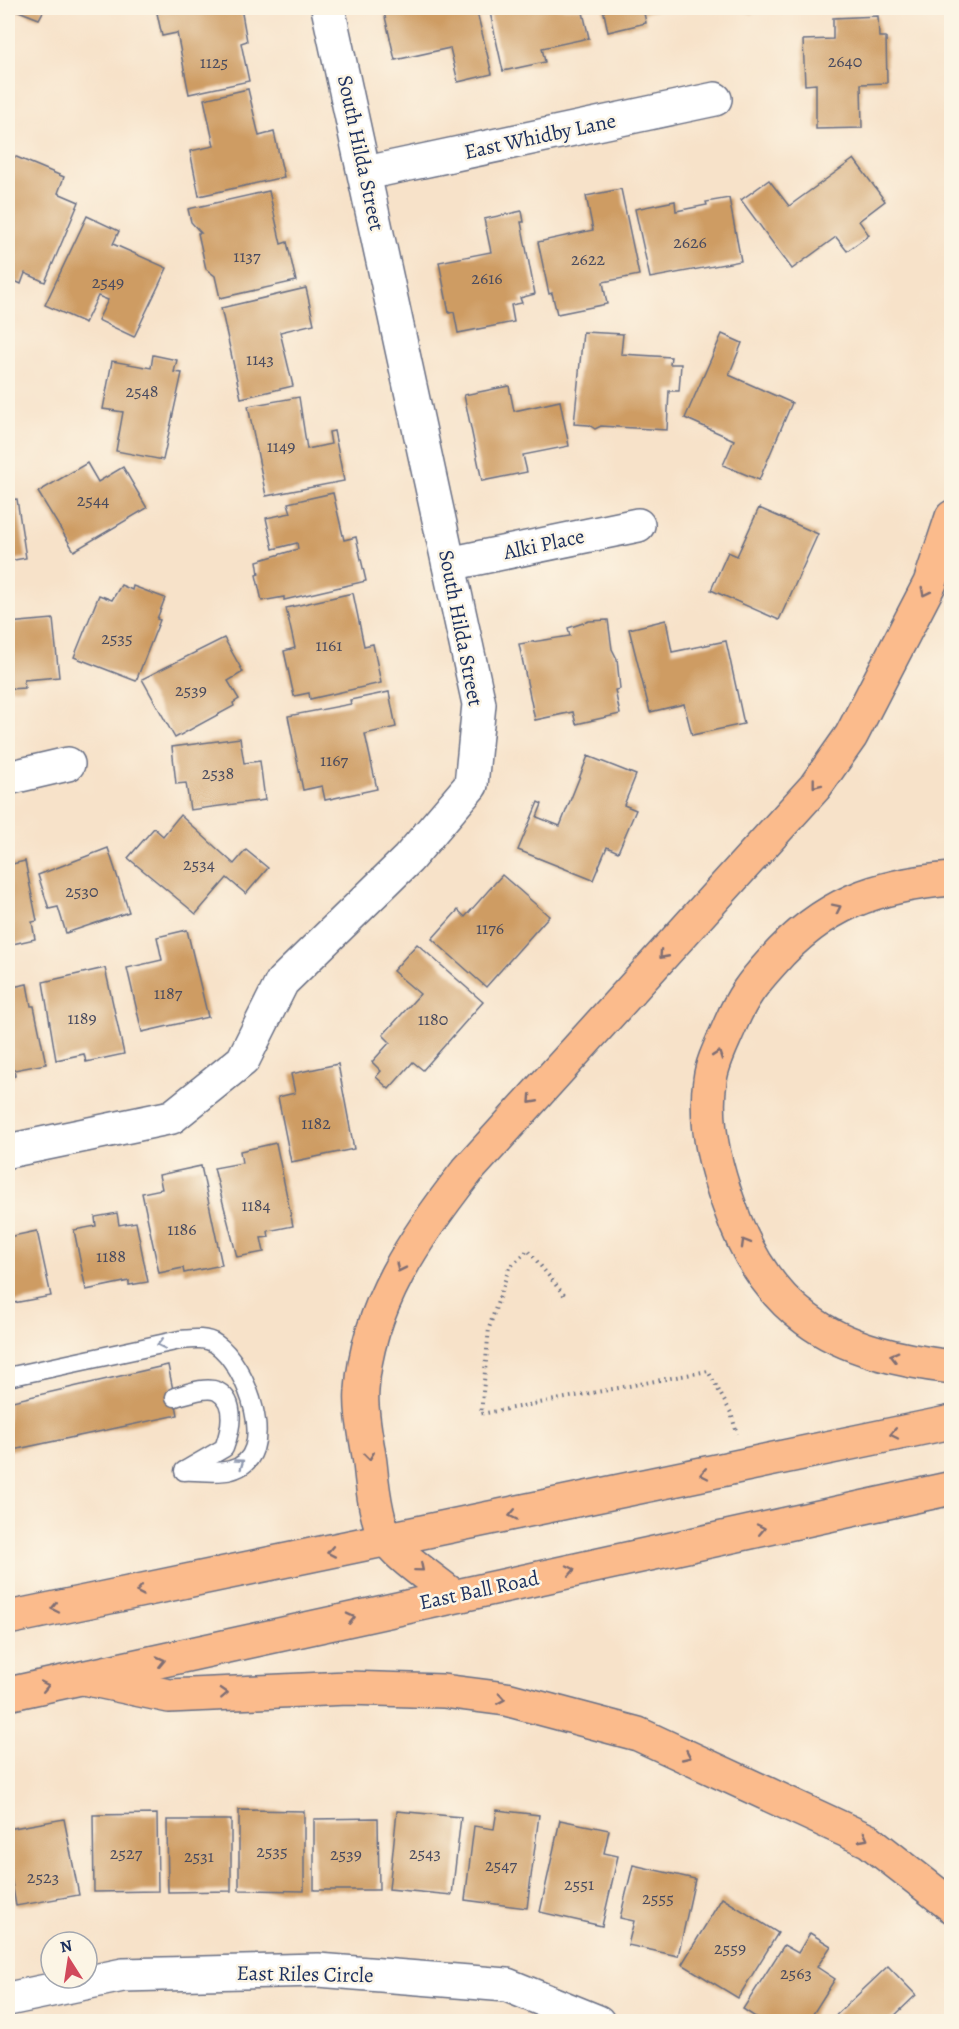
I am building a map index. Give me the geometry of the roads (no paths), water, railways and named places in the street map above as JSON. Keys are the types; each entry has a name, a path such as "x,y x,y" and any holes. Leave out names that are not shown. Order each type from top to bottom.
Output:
{"main road":[{"path":"452,1595 388,1541 374,1500 362,1392 368,1348 382,1308 402,1263 430,1218 467,1171 815,787 850,736 930,583 951,517"},
{"path":"951,879 912,882 864,895 823,914 792,939 743,994 710,1080 710,1120 719,1178 734,1221 770,1286 807,1320 859,1347 922,1364 951,1366"},
{"path":"8,1618 388,1541 951,1422"},
{"name":"East Ball Road","path":"8,1694 452,1595 951,1488"},
{"path":"83,1678 169,1696 347,1688 443,1691 517,1702 638,1734 869,1840 951,1906"}],"street":[{"name":"South Hilda Street","path":"8,1152 172,1117 243,1060 282,982 408,859 471,785 479,704 366,173 328,8"},
{"name":"East Whidby Lane","path":"366,173 715,99"},
{"name":"Alki Place","path":"449,564 638,525"},
{"path":"8,778 68,764"},
{"name":"East Riles Circle","path":"8,1999 123,1975 318,1970 507,1985 598,2022"}],"lane":[{"path":"8,1377 180,1340 197,1338 215,1343 229,1354 252,1401 257,1429 255,1447 245,1462 231,1470 184,1471 224,1448 230,1430 231,1412 226,1400 217,1391 206,1390 175,1397"}]}
